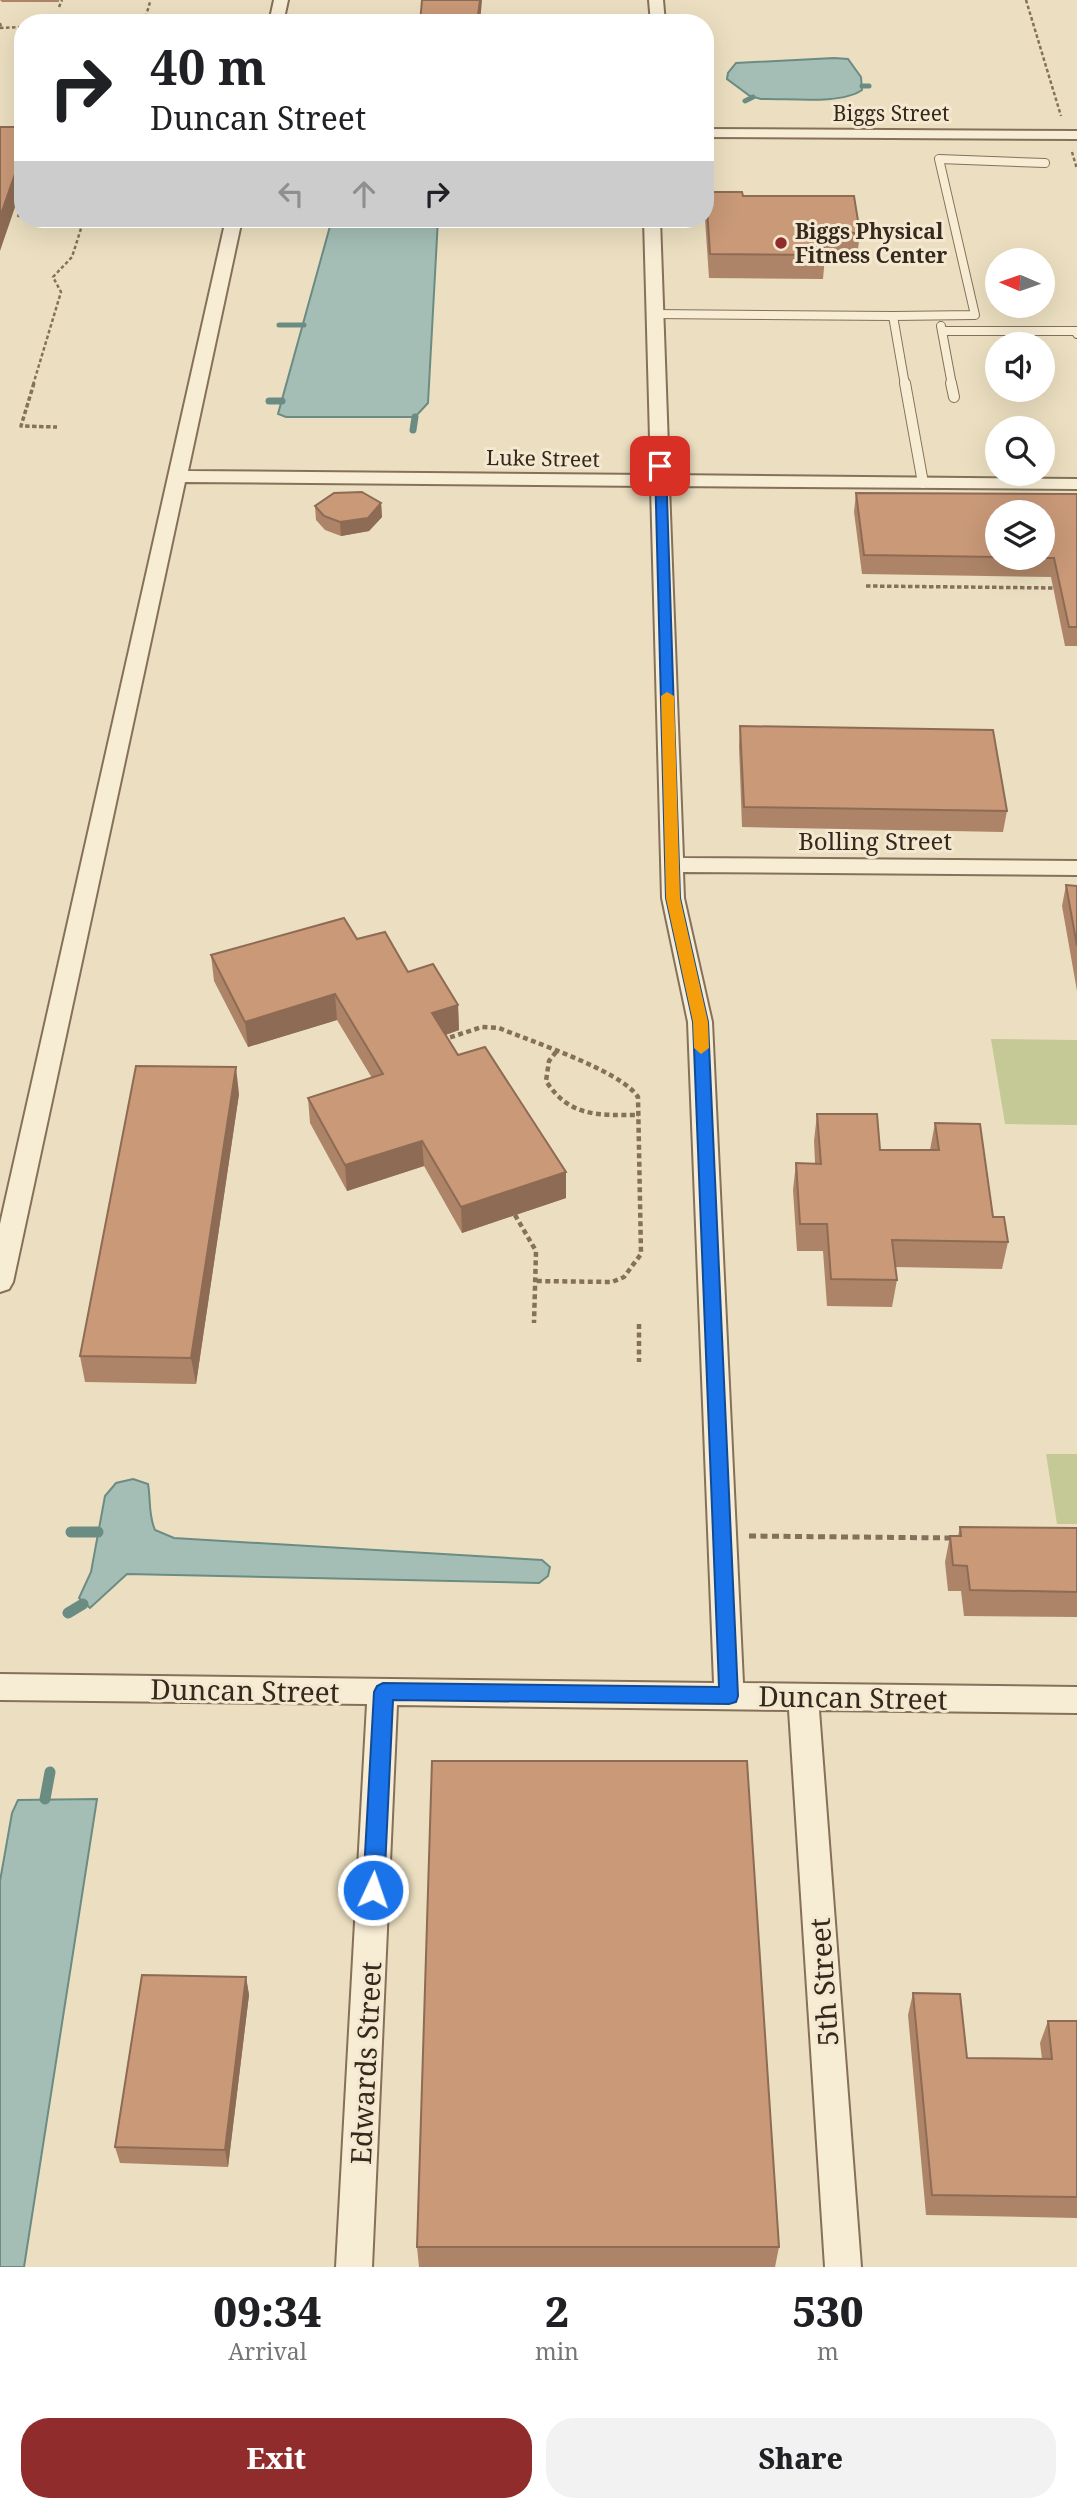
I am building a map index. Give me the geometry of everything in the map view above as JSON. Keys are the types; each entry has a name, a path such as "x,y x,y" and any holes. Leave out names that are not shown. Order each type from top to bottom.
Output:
{"street":[{"name":"Biggs Street","path":"714,133 1077,135"},
{"path":"0,1283 232,228"},
{"path":"652,228 673,898 700,1022 729,1696"},
{"name":"Luke Street","path":"177,476 1077,484"},
{"name":"Bolling Street","path":"672,865 1077,868"},
{"name":"Duncan Street","path":"0,1686 1077,1700"},
{"name":"Edwards Street","path":"354,2267 383,1692"},
{"name":"5th Street","path":"803,1697 843,2267"}],"lane":[{"path":"654,314 975,316 939,159 1045,163"},
{"path":"893,316 923,483"},
{"path":"939,316 954,397"},
{"path":"942,331 1076,331 1077,334"}],"path":[{"path":"59,7 62,0"},
{"path":"1026,0 1062,119"},
{"path":"147,14 150,2"},
{"path":"57,427 21,426 61,292 53,277 72,257 81,228"},
{"path":"866,586 1064,588"},
{"path":"435,1042 489,1027 499,1028 597,1069 633,1089 640,1104 637,1145 641,1254 624,1278 612,1282 535,1281"},
{"path":"556,1052 549,1061 546,1081 560,1102 588,1114 639,1115"},
{"path":"515,1215 536,1251 534,1323"},
{"path":"639,1324 639,1362"},
{"path":"722,1536 969,1538"}],"green space":[{"path":"991,1039 1077,1040 1077,1125 1005,1124"},
{"path":"1046,1454 1077,1454 1077,1524 1057,1524"}],"water":[{"path":"848,59 861,77 862,90 841,98 761,99 750,96 727,79 736,63"},
{"path":"330,228 438,228 428,403 415,417 286,417 278,414"},
{"path":"133,1479 148,1484 150,1513 155,1530 174,1538 542,1560 550,1567 548,1576 539,1583 127,1574 90,1608 79,1598 91,1572 105,1496 116,1483"},
{"path":"97,1799 24,2267 0,2267 0,1881 12,1813 18,1800"}],"building":[{"path":"422,0 480,0 478,14 421,14"},
{"path":"0,127 14,127 14,177 0,217"},
{"path":"714,192 742,192 743,196 854,196 860,233 822,233 825,255 710,254 708,228 714,228"},
{"path":"362,492 381,503 368,518 340,522 324,516 315,506 334,493"},
{"path":"856,493 1077,494 1077,627 1069,627 1055,563 1055,500 985,500 985,557 864,555"},
{"path":"740,726 993,730 1007,811 744,807"},
{"path":"1066,885 1077,886 1077,946"},
{"path":"344,918 357,939 385,932 408,972 433,964 458,1005 432,1013 458,1055 485,1047 566,1172 461,1207 422,1141 345,1165 308,1098 383,1074 335,994 245,1022 211,955"},
{"path":"136,1066 236,1067 191,1358 80,1356"},
{"path":"817,1114 877,1114 880,1150 939,1150 935,1123 980,1124 993,1217 1004,1217 1008,1242 892,1240 897,1280 831,1279 827,1224 800,1224 796,1163 821,1164"},
{"path":"960,1527 1077,1528 1077,1592 970,1590 967,1566 953,1565 950,1536 961,1536"},
{"path":"432,1761 747,1761 779,2247 417,2247"},
{"path":"142,1975 246,1977 225,2150 115,2147"},
{"path":"913,1993 960,1994 967,2058 1052,2059 1048,2021 1077,2021 1077,2197 932,2195"}],"waterway":[{"path":"862,86 869,86"},
{"path":"745,101 753,97"},
{"path":"279,325 304,325"},
{"path":"269,401 282,401"},
{"path":"413,430 415,417"},
{"path":"71,1532 98,1532"},
{"path":"68,1613 83,1604"},
{"path":"45,1799 50,1772"}],"slow traffic":[{"path":"667,696 673,898 700,1022 701,1048"}],"place":[{"name":"Biggs Physical Fitness Center","path":"781,243"}],"route":[{"path":"373,1890 383,1692 729,1696 700,1022 673,898 660,466"}]}
